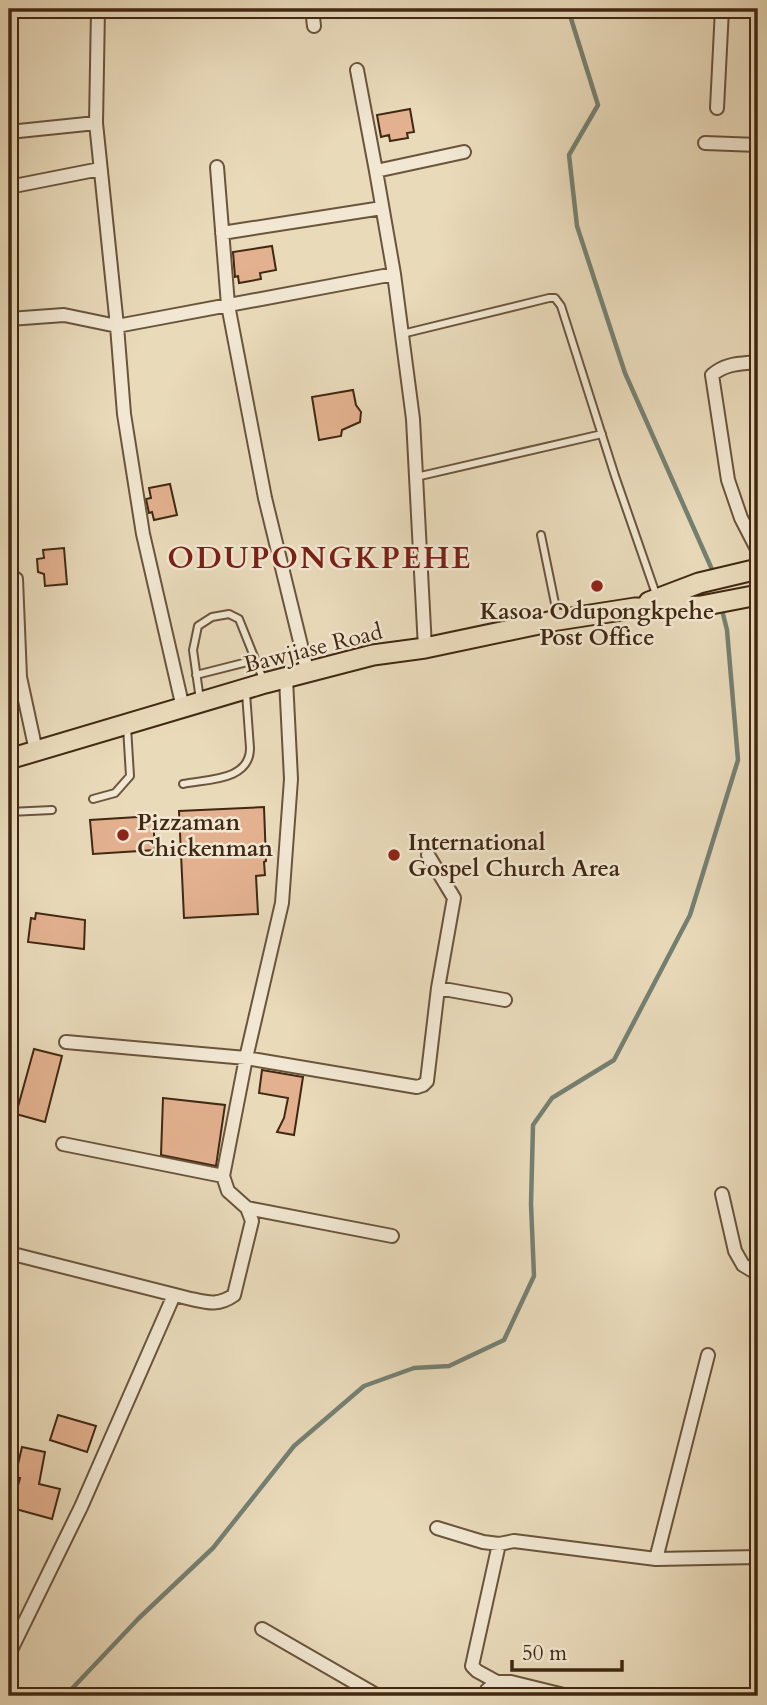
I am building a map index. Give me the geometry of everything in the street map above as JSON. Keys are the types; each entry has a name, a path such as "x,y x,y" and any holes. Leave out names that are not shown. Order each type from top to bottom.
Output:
{"main road":[{"name":"Bawjiase Road","path":"635,608 699,583 758,569"},
{"name":"Bawjiase Road","path":"9,759 265,683 373,655 425,648 558,620 635,608 701,606 758,594"}],"street":[{"path":"97,9 96,123 124,414 144,534 191,705"},
{"path":"312,9 314,26"},
{"path":"717,108 722,9"},
{"path":"357,70 394,274 413,419 425,648"},
{"path":"9,132 96,123"},
{"path":"705,143 758,145"},
{"path":"376,171 464,152"},
{"path":"217,166 228,305 265,498 308,674"},
{"path":"9,187 100,169"},
{"path":"222,233 382,208"},
{"path":"9,319 64,315 117,326 394,274"},
{"path":"758,362 720,367 712,375 728,480 741,518 758,551"},
{"path":"9,575 16,579 20,677 36,751"},
{"path":"9,1253 214,1303 224,1302 234,1295 252,1221 247,1208 228,1191 223,1176 246,1058 282,903 291,779 286,679"},
{"path":"66,1042 246,1058 417,1087 424,1085 427,1081 438,988 454,898 428,855"},
{"path":"438,988 505,1000"},
{"path":"63,1144 223,1176"},
{"path":"722,1194 735,1251 743,1265 758,1274"},
{"path":"247,1208 393,1236"},
{"path":"9,1654 81,1507 174,1295"},
{"path":"656,1559 708,1354"},
{"path":"437,1528 499,1544 514,1541 656,1559 758,1557"},
{"path":"499,1544 472,1666 497,1682 511,1682 568,1696"},
{"path":"262,1629 378,1696"},
{"path":"485,1696 487,1690 497,1682"}],"lane":[{"path":"402,334 555,298 561,306 658,599"},
{"path":"415,477 602,434"},
{"path":"541,535 558,620"},
{"path":"191,705 196,675 193,650 198,626 212,617 229,614 239,619 265,683"},
{"path":"196,675 255,660"},
{"path":"183,784 231,775 246,766 250,757 246,689"},
{"path":"93,799 116,793 130,776 127,725"},
{"path":"9,812 52,810"}],"building":[{"path":"410,109 414,132 407,133 408,138 390,141 389,135 381,137 377,115"},
{"path":"272,246 276,270 260,273 261,279 239,283 238,276 235,277 233,252"},
{"path":"353,390 356,405 361,412 360,422 342,430 341,436 319,440 312,397"},
{"path":"170,484 177,515 154,520 152,512 149,513 146,499 151,498 149,488"},
{"path":"64,548 67,584 45,586 44,574 38,572 37,559 44,558 43,550"},
{"path":"264,807 266,861 265,875 256,876 258,914 184,918 179,811"},
{"name":"Pizzaman Chickenman","path":"153,816 155,850 93,854 90,820"},
{"path":"36,913 85,920 84,949 28,942 31,918 35,919"},
{"path":"34,1049 62,1056 45,1122 16,1114"},
{"path":"262,1070 303,1077 294,1135 277,1132 284,1118 288,1098 259,1093"},
{"path":"163,1098 225,1105 216,1166 161,1155"},
{"path":"58,1415 96,1426 87,1452 50,1440"},
{"path":"22,1447 45,1452 39,1484 60,1489 52,1519 12,1508 20,1478 15,1477"}],"waterway":[{"path":"568,9 598,105 569,155 577,226 625,373 714,574"},
{"path":"65,1696 139,1618 213,1548 294,1446 364,1386 414,1368 449,1366 504,1340 534,1276 531,1204 533,1125 552,1098 614,1060 690,915 738,760 727,630 721,606"}],"place":[{"name":"Kasoa Odupongkpehe Post Office","path":"597,586"},
{"name":"Pizzaman Chickenman","path":"123,835"},
{"name":"International Gospel Church Area","path":"394,855"}],"district":[{"name":"ODUPONGKPEHE","path":"320,558"}]}
